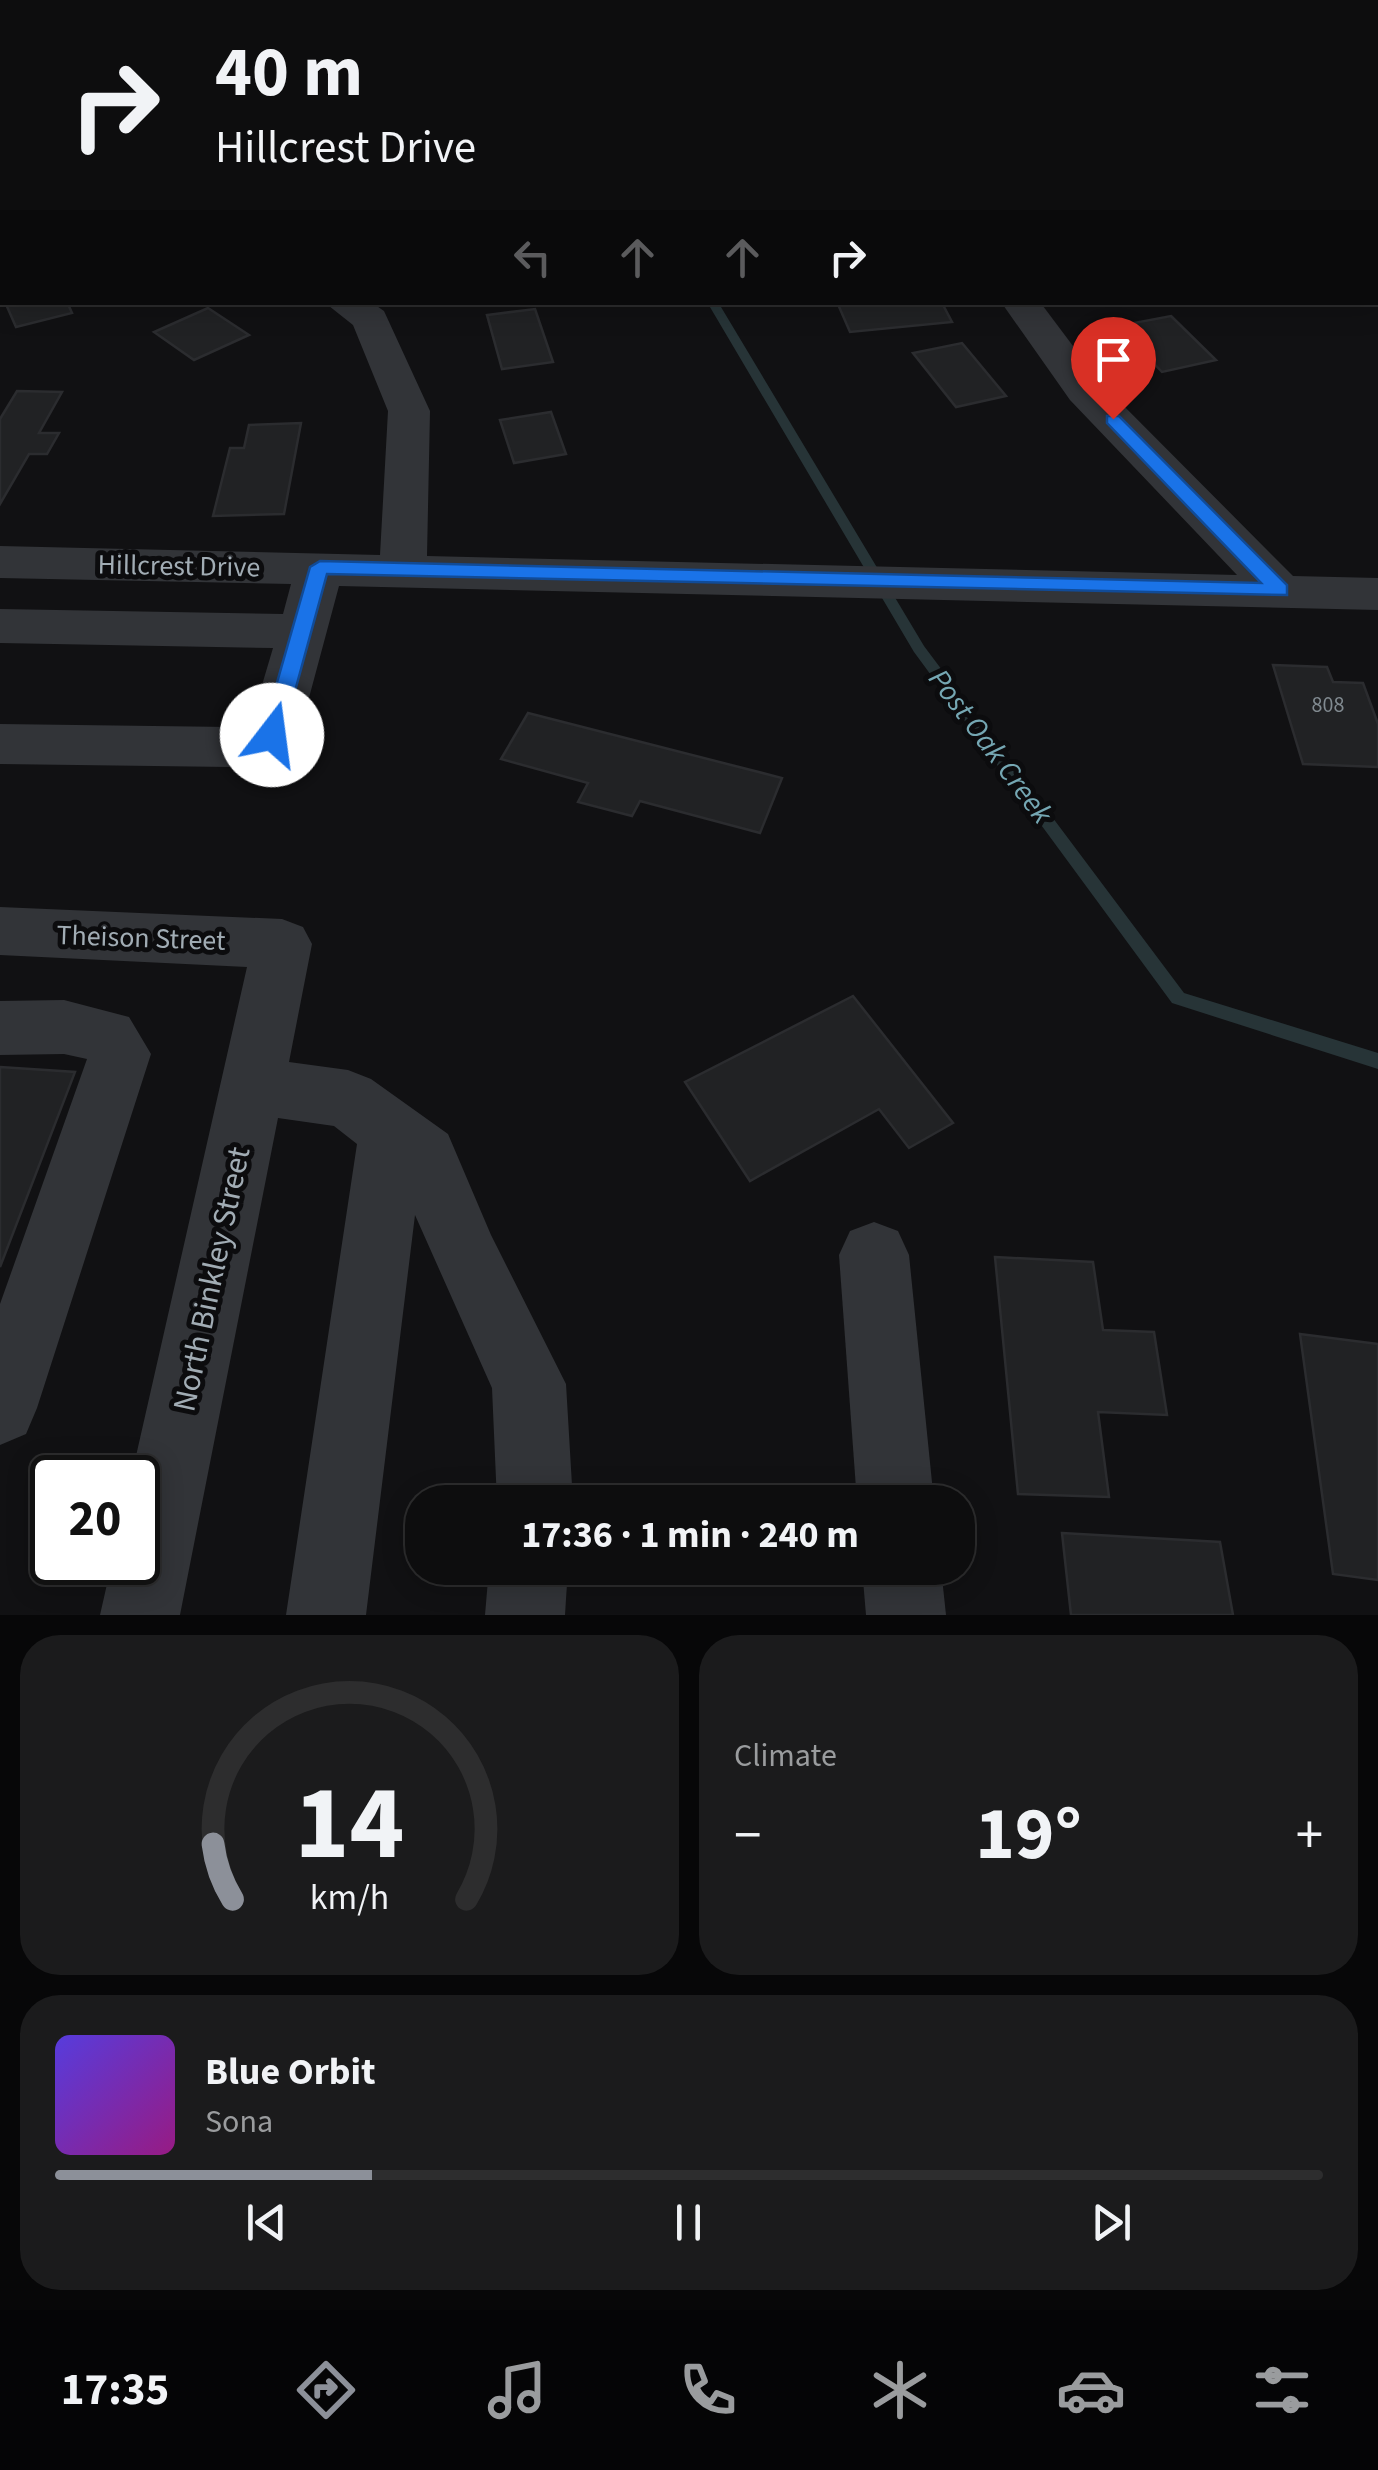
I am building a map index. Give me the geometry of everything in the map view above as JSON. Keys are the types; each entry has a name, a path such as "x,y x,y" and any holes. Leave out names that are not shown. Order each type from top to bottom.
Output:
{"street":[{"path":"348,305 370,319 409,411 402,568"},
{"path":"1022,305 1086,391 1280,590"},
{"name":"Hillcrest Drive","path":"0,562 402,568 1378,594"},
{"path":"0,744 230,747 272,735 320,567"},
{"path":"0,626 300,631"},
{"name":"Theison Street","path":"0,931 282,944"},
{"name":"North Binkley Street","path":"140,1615 282,944"},
{"path":"0,1028 64,1027 107,1036 120,1054 6,1374"},
{"path":"252,1086 348,1099 425,1156 465,1256 529,1384 534,1485"},
{"path":"326,1615 392,1131"},
{"path":"874,1256 894,1485"},
{"path":"524,1615 527,1585"},
{"path":"903,1585 906,1615"}],"building":[{"path":"6,305 68,305 72,313 16,327"},
{"path":"838,305 943,305 952,322 850,332"},
{"path":"208,308 249,335 194,360 154,332"},
{"path":"535,309 553,362 502,369 487,315"},
{"path":"1171,316 1216,360 1162,372 1118,326"},
{"path":"962,343 1006,396 956,407 913,353"},
{"path":"17,391 62,392 39,433 59,433 47,454 29,454 0,504 0,419"},
{"path":"551,412 566,454 514,463 500,420"},
{"path":"301,423 284,514 213,516 230,448 244,448 249,425"},
{"path":"1273,665 1327,667 1333,682 1363,683 1378,724 1378,767 1303,764"},
{"path":"528,713 782,778 760,833 640,801 632,816 578,802 588,783 501,759"},
{"path":"853,996 953,1123 909,1148 879,1109 750,1181 685,1082"},
{"path":"0,1067 75,1072 0,1267"},
{"path":"995,1257 1093,1262 1103,1330 1154,1332 1167,1415 1098,1412 1109,1497 1018,1494"},
{"path":"1300,1334 1378,1344 1378,1580 1333,1574"},
{"path":"1062,1533 1220,1542 1233,1615 1071,1615"}],"waterway":[{"name":"Post Oak Creek","path":"714,305 919,649 1178,998 1378,1061"}],"route":[{"path":"272,735 320,567 1280,590 1113,419"}]}
